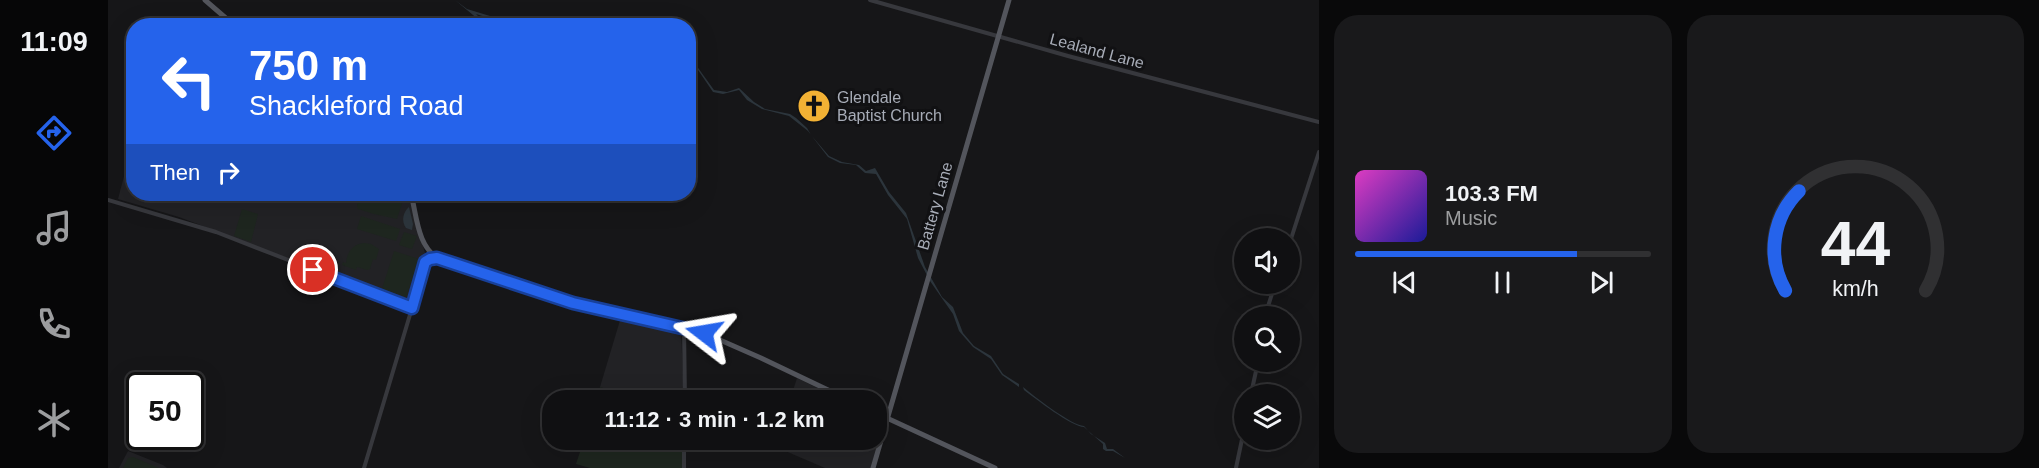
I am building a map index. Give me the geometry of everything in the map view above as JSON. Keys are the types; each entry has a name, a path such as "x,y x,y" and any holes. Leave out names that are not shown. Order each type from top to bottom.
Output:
{"main road":[{"path":"205,0 225,18"},
{"name":"Battery Lane","path":"887,422 1009,0"},
{"path":"413,201 422,240 430,253 437,258 573,303 684,327 725,341 828,390"},
{"path":"888,419 995,468"},
{"path":"887,430 891,425 898,423"},
{"name":"Battery Lane","path":"873,468 879,450"}],"street":[{"name":"Lealand Lane","path":"870,0 1319,122"},
{"path":"1295,228 1319,152"},
{"path":"108,200 216,232 412,308"},
{"path":"364,468 425,262 430,253"},
{"path":"425,262 437,258"},
{"path":"684,327 685,390"},
{"path":"684,450 684,468"},
{"path":"1236,468 1240,450"}],"shaded area":[{"path":"455,0 467,9 504,18 489,18 476,14 480,18 477,18"},
{"path":"696,65 714,90 727,92 739,88 765,109 790,114 807,128 811,135 789,116 762,109 747,100 739,90 723,94 713,92"},
{"path":"812,136 829,156 842,162 859,165 866,171 875,168 889,192 906,213 925,267 942,297 953,307 963,333 974,346 991,356 1003,374 1019,384 1019,387 1002,375 991,359 973,347 959,331 953,314 930,281 918,258 907,219 888,195 876,174 865,173 856,165 840,163 828,157"},
{"path":"126,169 126,201 410,201 425,253 411,304 179,217 118,199"},
{"path":"358,201 403,201 397,219 358,209"},
{"path":"409,207 412,230 406,228 403,220"},
{"path":"242,209 258,214 251,242 234,236"},
{"path":"361,216 400,229 396,241 357,229"},
{"path":"404,232 417,236 412,249 399,245"},
{"path":"364,243 379,249 370,269 357,267 356,270 342,265 343,262 346,263 351,249"},
{"path":"394,251 419,259 406,297 382,289"},
{"path":"621,317 681,330 684,390 608,390 600,387"},
{"path":"797,378 822,390 793,390"},
{"path":"1023,387 1053,410 1084,426 1088,431 1054,412"},
{"path":"1094,436 1105,443 1107,449 1113,449 1125,458 1113,451 1103,449 1103,444"},
{"path":"581,450 684,450 684,468 590,468 576,464"},
{"path":"783,450 876,450 871,468 825,468"},
{"path":"128,451 163,465 167,468 119,468"},
{"path":"133,457 159,468 123,468 128,458"}],"place":[{"name":"Glendale Baptist Church","path":"814,106"}],"route":[{"path":"313,270 412,308 425,262 437,258 573,303 704,333"}]}
